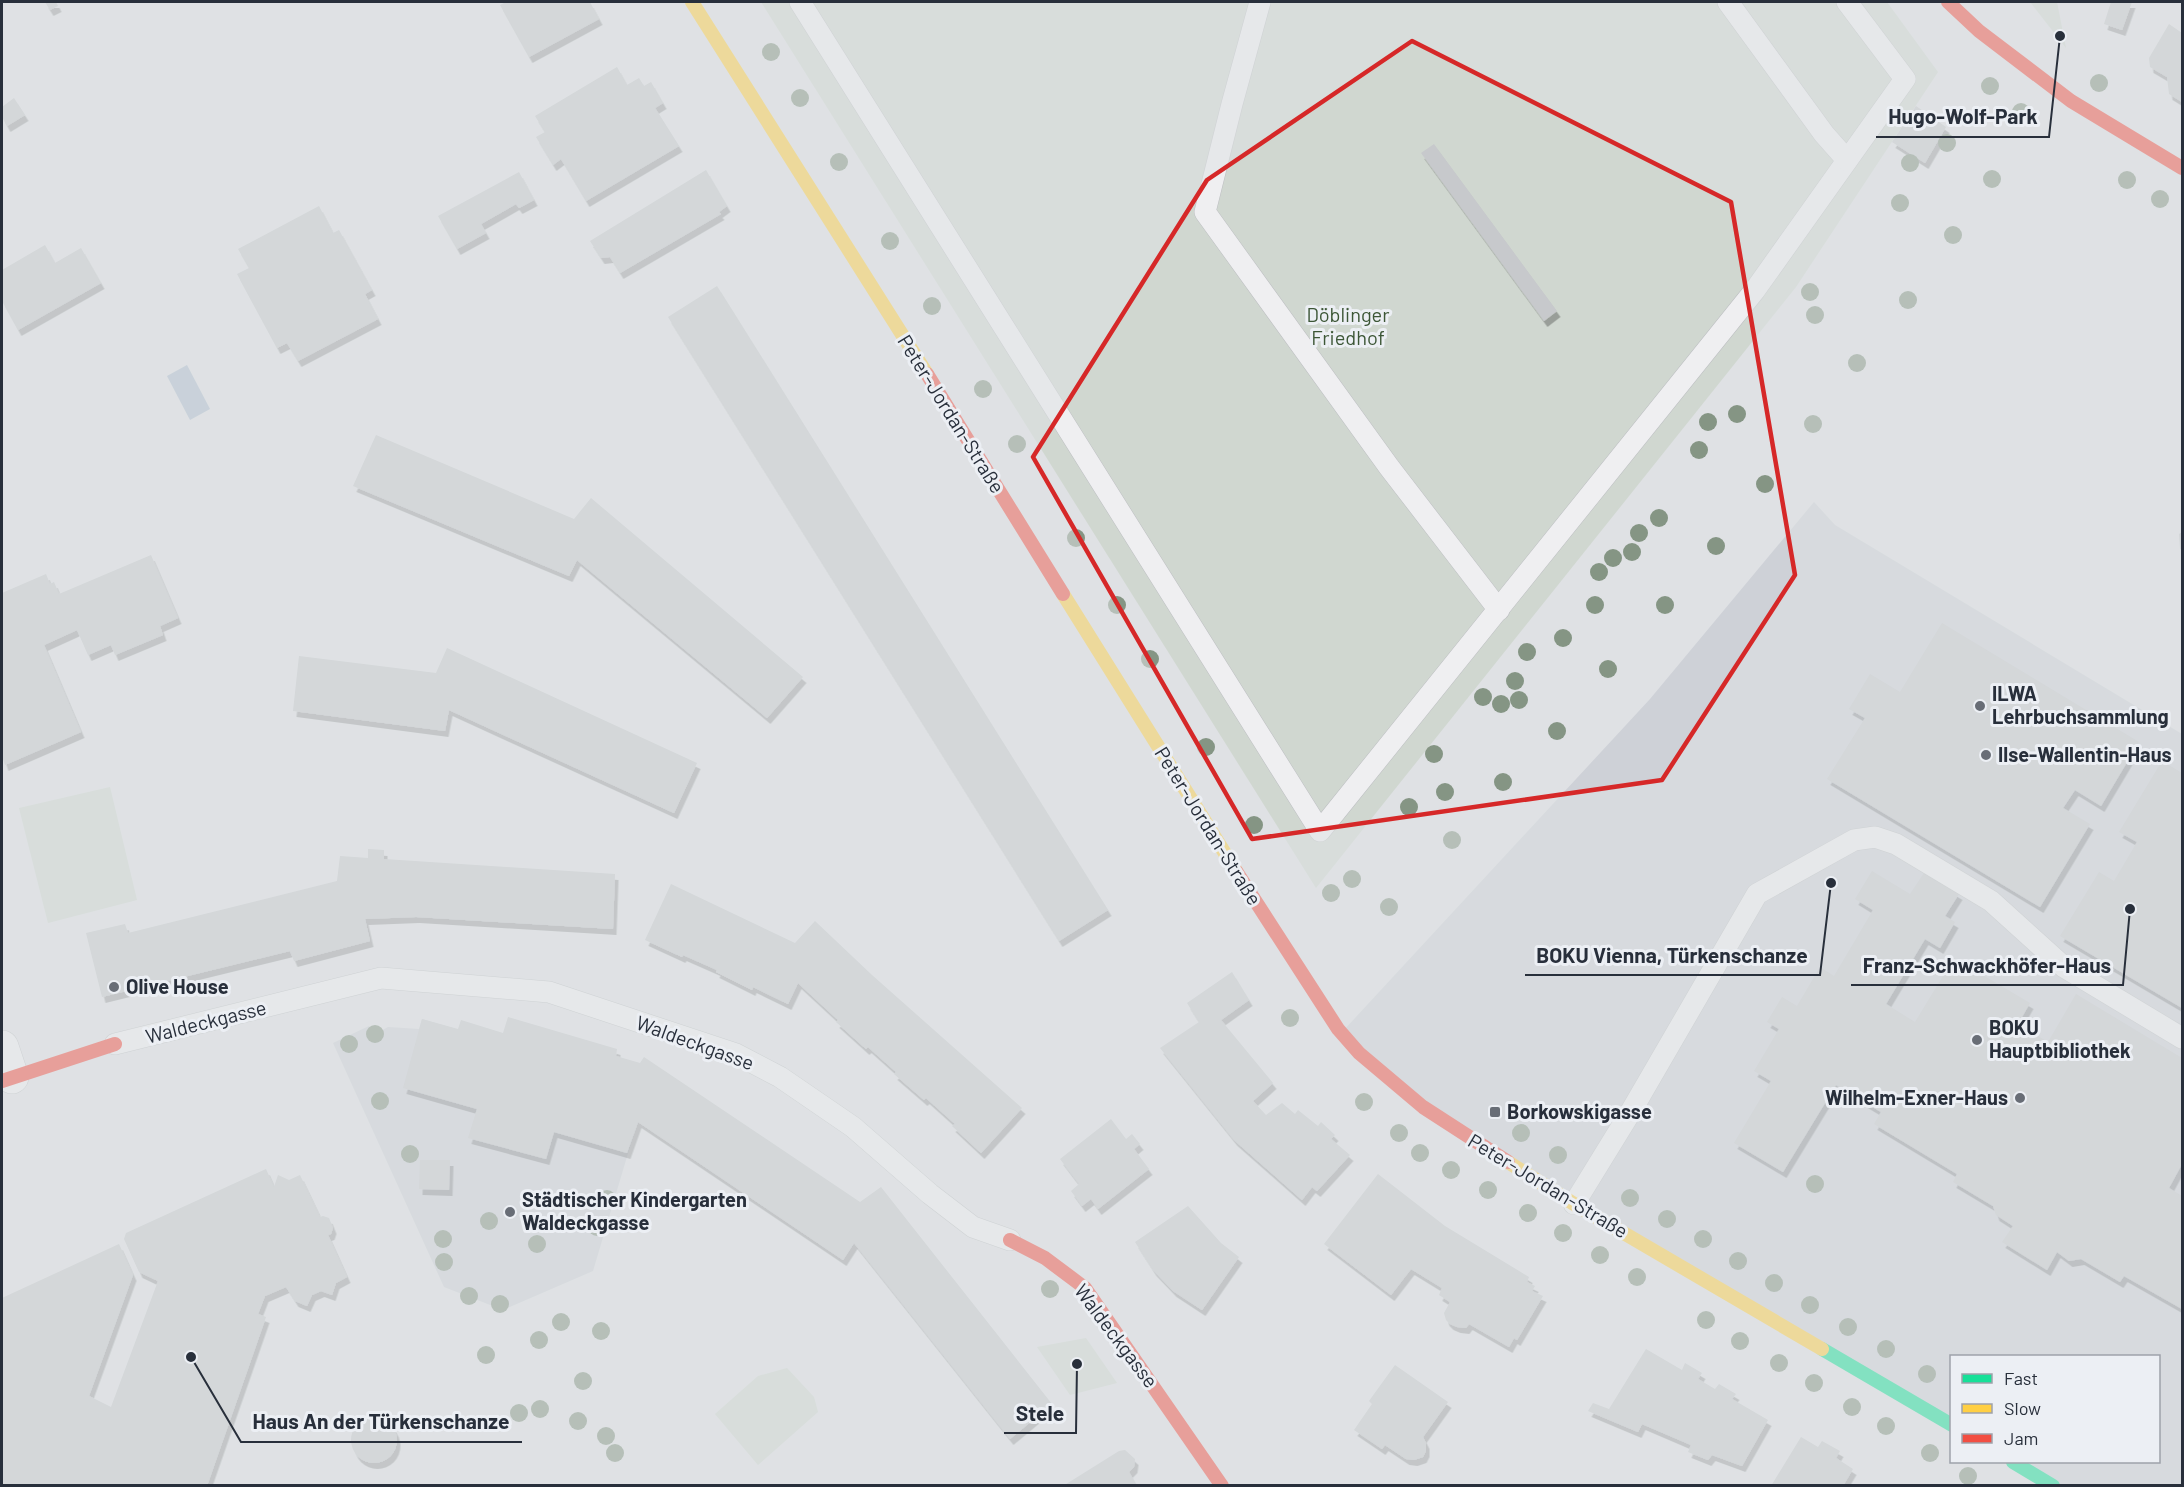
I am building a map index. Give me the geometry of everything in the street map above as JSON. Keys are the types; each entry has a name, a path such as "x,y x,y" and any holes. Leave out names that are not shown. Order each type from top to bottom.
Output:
{"street":[{"name":"Peter-Jordan-Straße","path":"692,2 820,202 1271,928 1338,1029 1359,1053 1423,1107 1574,1204 1950,1424"},
{"path":"1948,2 1979,31 2071,101 2182,168"},
{"path":"5,1068 115,1044"},
{"name":"Waldeckgasse","path":"1010,1240 1045,1258 1085,1288 1222,1485"},
{"path":"2016,1463 2053,1485"}],"lane":[{"path":"800,2 1320,831 1755,290 1905,79 1847,2"},
{"path":"1260,2 1205,212 1389,467 1499,610"},
{"path":"1728,2 1824,134 1847,160"},
{"path":"1574,1204 1757,894 1772,888 1845,845 1865,837 1885,839 1896,844 1991,901 2064,967 2182,1038"},
{"name":"Waldeckgasse","path":"115,1044 381,978 549,992 736,1054 780,1077 853,1127 930,1194 973,1227 1010,1240"}],"highlighted area":[{"path":"1412,41 1731,202 1795,575 1662,780 1252,839 1033,457 1207,180"}],"shaded area":[{"path":"1814,502 1835,525 2182,734 2182,1485 2051,1485 2013,1463 2160,1463 2160,1355 1950,1355 1950,1425 1433,1117 1343,1031 1650,699"},
{"name":"Städtischer Kindergarten Waldeckgasse","path":"422,1019 648,1086 593,1271 503,1310 444,1287 333,1043 369,1026 375,1034 388,1027 419,1029"}],"green space":[{"name":"Döblinger Friedhof","path":"761,2 1887,2 1938,72 1796,287 1316,888"},
{"path":"2030,2 2057,2 2066,48"},
{"path":"110,787 137,900 48,923 19,808"},
{"path":"1086,1338 1117,1383 1070,1395 1037,1347"},
{"path":"787,1368 814,1397 818,1412 758,1465 715,1414 758,1376"}],"water":[{"path":"187,365 210,409 190,420 167,376"}],"building":[{"path":"45,2 56,2 58,6 50,10"},
{"path":"506,2 590,2 599,19 529,57 500,5"},
{"path":"2111,2 2132,2 2122,30 2104,24"},
{"path":"2169,24 2182,33 2182,102 2169,94 2167,77 2150,67 2149,58"},
{"path":"617,67 627,85 639,78 644,86 651,82 663,103 655,108 679,146 586,201 561,159 553,165 536,137 545,132 535,116"},
{"path":"14,98 25,115 7,126 2,117 2,107"},
{"path":"1916,106 1946,127 1925,163 1892,142"},
{"path":"1434,144 1557,311 1544,321 1421,153"},
{"path":"706,170 727,206 719,212 721,214 620,273 610,257 601,258 590,241"},
{"path":"519,172 534,200 519,208 516,204 481,224 486,233 457,249 438,216"},
{"path":"319,206 333,233 339,230 372,290 365,294 378,319 298,361 287,343 277,348 237,274 249,268 238,249"},
{"path":"45,245 55,263 81,248 101,283 18,330 2,301 2,270"},
{"path":"717,286 1108,910 1059,941 668,317"},
{"path":"376,435 574,519 591,498 803,677 767,718 577,560 569,576 353,486"},
{"path":"2182,532 2182,550 2179,534"},
{"path":"151,555 178,618 160,626 163,635 115,655 111,645 88,655 77,630 44,645 81,732 5,765 2,756 2,593 46,574 50,584 54,582 59,594"},
{"name":"Ilse-Wallentin-Haus","path":"1942,623 2139,742 2101,806 2075,790 2063,808 2090,824 2040,907 1827,779 1865,718 1849,709 1870,674 1900,692"},
{"path":"447,648 697,763 674,813 449,710 445,731 293,711 299,656 436,673"},
{"path":"2162,761 2182,773 2182,1008 2060,936 2099,872 2114,881 2137,842 2119,832"},
{"path":"368,849 384,850 384,859 615,874 613,929 416,917 365,919 370,941 294,961 290,951 102,997 86,933 125,924 128,933 337,881 340,856 368,858"},
{"name":"Wilhelm-Exner-Haus","path":"1872,871 1910,894 1924,873 1959,894 1945,916 1955,922 1940,948 1925,939 1886,1004 1915,1022 1954,958 2030,1003 2018,1024 2048,1042 2076,994 2182,1058 2182,1164 2169,1188 2182,1196 2182,1309 2124,1276 2120,1282 2081,1259 2069,1261 2057,1252 2047,1270 2002,1242 2013,1226 1996,1215 1993,1206 1953,1182 1957,1174 1874,1124 1881,1112 1836,1085 1783,1172 1734,1143 1771,1081 1754,1071 1779,1029 1767,1022 1782,997 1797,1006 1820,967 1834,976 1873,910 1855,899"},
{"path":"671,884 795,943 815,921 872,975 1022,1108 981,1153 952,1126 955,1124 894,1074 896,1072 868,1047 866,1049 798,983 788,1004 753,987 752,990 716,972 717,970 645,940"},
{"path":"1232,972 1249,1000 1221,1020 1273,1083 1253,1101 1266,1115 1282,1103 1295,1114 1298,1110 1318,1126 1321,1122 1335,1135 1331,1139 1350,1155 1317,1191 1312,1187 1302,1200 1234,1140 1160,1048 1199,1022 1187,1003"},
{"path":"508,1017 617,1049 616,1056 640,1063 644,1057 860,1202 881,1187 1052,1404 1010,1439 854,1243 843,1260 638,1122 627,1153 554,1132 546,1159 468,1138 477,1109 403,1088 422,1019 458,1029 461,1020 503,1033"},
{"path":"1111,1119 1126,1139 1132,1134 1140,1144 1134,1149 1149,1169 1098,1209 1091,1199 1082,1206 1071,1191 1079,1184 1060,1159"},
{"path":"420,1160 450,1160 449,1190 419,1189"},
{"path":"266,1169 274,1187 278,1175 289,1180 300,1175 320,1217 329,1218 333,1228 331,1234 328,1235 347,1277 336,1283 332,1295 321,1291 312,1295 307,1306 295,1301 286,1287 265,1296 258,1314 266,1317 207,1486 2,1486 2,1298 119,1244 133,1275 89,1396 111,1407 158,1281 139,1272 124,1239 126,1233"},
{"path":"1378,1174 1445,1226 1529,1277 1527,1282 1535,1286 1532,1291 1543,1296 1517,1340 1514,1338 1509,1347 1469,1324 1466,1328 1450,1324 1444,1313 1450,1302 1439,1295 1442,1288 1411,1269 1391,1295 1324,1244"},
{"path":"1188,1206 1221,1243 1239,1257 1202,1310 1173,1291 1153,1270 1135,1242"},
{"path":"1646,1349 1682,1370 1685,1363 1702,1373 1698,1379 1715,1389 1719,1384 1736,1394 1732,1399 1768,1420 1742,1466 1712,1455 1708,1460 1688,1452 1691,1445 1642,1424 1638,1432 1588,1411 1593,1403 1609,1409"},
{"path":"1395,1365 1448,1402 1423,1437 1426,1451 1423,1457 1414,1460 1406,1459 1385,1445 1382,1449 1354,1430 1372,1404 1369,1401"},
{"path":"374,1417 390,1424 397,1440 390,1456 374,1463 358,1456 351,1440 358,1424"},
{"path":"1801,1437 1818,1447 1822,1441 1840,1451 1836,1458 1853,1469 1843,1486 1771,1486"},
{"path":"1125,1450 1135,1459 1134,1467 1129,1472 1137,1486 1063,1486 1119,1451"}],"traffic: fast":[{"path":"1822,1349 1950,1424"},
{"path":"2015,1463 2053,1486"}],"traffic: slow":[{"path":"692,2 927,374"},
{"path":"1063,594 1236,871"},
{"path":"1508,1162 1574,1204 1822,1349"}],"traffic: jam":[{"path":"1948,2 1979,31 2071,101 2182,168"},
{"path":"927,374 1063,594"},
{"path":"1236,871 1338,1029 1359,1053 1423,1107 1508,1162"},
{"path":"2,1081 115,1044"},
{"path":"1010,1240 1045,1258 1085,1288 1222,1486"}],"place":[{"name":"Hugo-Wolf-Park","path":"2060,36"},
{"name":"ILWA Lehrbuchsammlung","path":"1980,706"},
{"name":"Ilse-Wallentin-Haus","path":"1986,755"},
{"name":"BOKU Vienna, Türkenschanze","path":"1831,883"},
{"name":"Franz-Schwackhöfer-Haus","path":"2130,909"},
{"name":"Olive House","path":"114,987"},
{"name":"BOKU Hauptbibliothek","path":"1977,1040"},
{"name":"Wilhelm-Exner-Haus","path":"2020,1098"},
{"name":"Borkowskigasse","path":"1495,1112"},
{"name":"Städtischer Kindergarten Waldeckgasse","path":"510,1212"},
{"name":"Haus An der Türkenschanze","path":"191,1357"},
{"name":"Stele","path":"1077,1364"}]}
